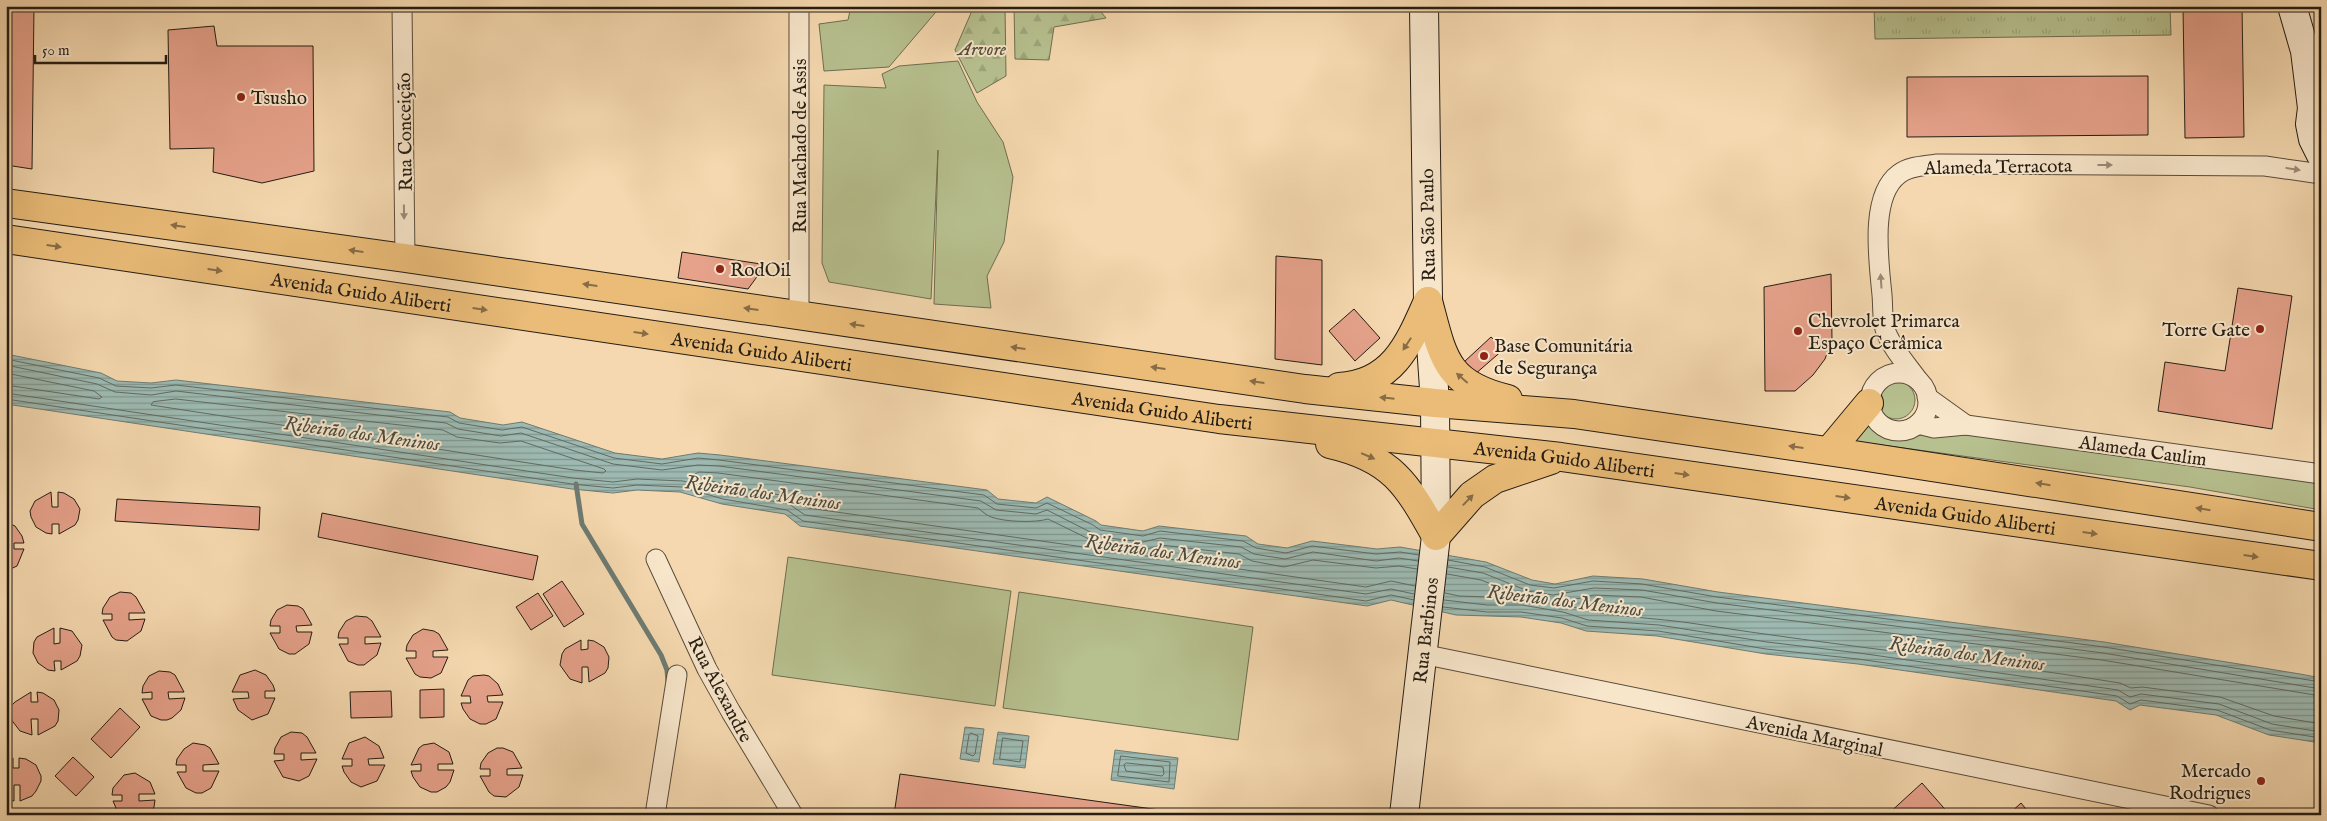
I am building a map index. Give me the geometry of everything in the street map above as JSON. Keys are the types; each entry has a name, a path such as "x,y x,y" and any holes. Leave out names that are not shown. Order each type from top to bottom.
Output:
{"main road":[{"name":"Avenida Guido Aliberti","path":"6,203 404,258 799,317 1305,389 1435,403 1574,414 1829,451 2321,527"},
{"name":"Avenida Guido Aliberti","path":"6,238 1219,418 1561,457 2321,566"},
{"path":"1305,389 1352,386 1375,378 1396,360 1409,344 1428,300"},
{"path":"1428,300 1442,354 1453,370 1468,384 1493,395 1574,414"},
{"path":"1045,393 1051,379 1066,355"},
{"path":"1829,451 1869,403"},
{"path":"1219,418 1348,448 1375,459 1395,473 1412,493 1436,541 1472,495 1495,479 1561,457"},
{"path":"1634,467 1640,425"}],"street":[{"name":"Rua Conceição","path":"402,6 404,258"},
{"name":"Rua Machado de Assis","path":"799,6 799,317"},
{"name":"Rua São Paulo","path":"1424,6 1428,300 1436,443"},
{"path":"2292,6 2305,51 2316,105 2310,124 2313,139 2321,155"},
{"name":"Alameda Terracota","path":"1923,389 1901,358 1885,330 1878,241 1880,208 1892,181 1900,173 1914,167 1936,164 2265,166 2321,174"},
{"path":"1903,373 1923,389 1928,407 1918,424 1910,429 1891,430 1876,420 1871,412 1869,403 1879,380 1886,376 1903,373"},
{"name":"Alameda Caulim","path":"1923,389 1966,425"},
{"name":"Alameda Caulim","path":"1918,424 1934,428 1966,425 2321,474"},
{"name":"Rua Barbinos","path":"1404,815 1436,541 1436,443"},
{"name":"Rua Alexandre","path":"656,558 707,669 730,712 793,815"},
{"name":"Avenida Marginal","path":"1422,654 2178,812 2209,815"},
{"path":"655,815 677,675"}],"green space":[{"path":"851,6 941,6 889,67 824,71 819,24 848,20"},
{"name":"Arvore","path":"974,6 1005,6 1006,76 977,93 955,50"},
{"path":"1014,6 1096,6 1106,18 1054,27 1049,60 1015,59"},
{"path":"1874,6 2170,6 2171,35 1875,39"},
{"path":"958,61 977,102 1003,142 1013,177 1004,242 987,276 991,308 934,304 938,150 931,299 829,282 822,263 824,85 886,88 882,74 899,66"},
{"path":"1896,381 1909,387 1915,400 1909,413 1896,419 1883,413 1877,400 1883,387"},
{"path":"1864,422 1885,437 1893,439 1943,431 2321,479 2321,510 2190,487 1845,440"},
{"path":"788,557 1011,591 995,706 772,675"},
{"path":"1019,592 1253,627 1238,740 1003,708"}],"water":[{"name":"Ribeirão dos Meninos","path":"6,354 101,373 117,381 151,383 176,380 450,412 460,418 503,425 522,422 615,453 662,459 698,453 720,455 987,490 998,499 1036,503 1047,497 1101,525 1143,531 1159,526 1246,536 1258,544 1287,548 1312,541 1377,549 1400,547 1486,562 1532,580 1555,584 1593,576 1643,579 1718,592 2104,642 2300,674 2321,678 2321,743 2269,735 2216,715 2140,705 2130,710 2116,701 1858,664 1766,654 1657,636 1586,631 1561,623 1521,617 1456,615 1391,600 1367,606 800,526 785,514 722,504 680,492 637,490 613,493 572,489 6,404"},
{"path":"965,727 984,729 979,762 960,759"},
{"path":"998,732 1029,736 1025,768 993,764"},
{"path":"1115,750 1178,758 1174,789 1111,780"}],"building":[{"path":"6,6 34,6 32,169 6,165"},
{"path":"2183,6 2242,6 2244,137 2185,138"},
{"name":"Tsusho","path":"214,26 217,46 313,46 314,171 262,183 213,172 214,148 170,149 168,30"},
{"path":"2148,76 2148,135 1907,137 1907,77"},
{"name":"RodOil","path":"682,252 761,264 759,274 748,289 678,278"},
{"path":"1276,256 1322,260 1322,365 1275,359"},
{"name":"Chevrolet Primarca Espaço Cerâmica","path":"1831,274 1832,340 1825,359 1813,375 1795,391 1765,391 1764,287"},
{"name":"Torre Gate","path":"2238,288 2292,296 2272,429 2158,411 2165,362 2225,371"},
{"path":"1354,309 1380,338 1355,361 1329,331"},
{"name":"Base Comunitária de Segurança","path":"1491,337 1504,349 1474,375 1464,362"},
{"path":"51,492 52,507 58,507 58,492 74,499 80,509 75,525 59,534 59,524 52,524 52,534 46,533 36,527 31,517 30,511 35,501"},
{"path":"117,499 260,507 259,530 115,521"},
{"path":"322,513 538,556 533,580 318,537"},
{"path":"6,522 15,526 22,536 24,543 14,543 14,549 24,549 17,566 6,571"},
{"path":"562,581 584,614 564,627 543,594"},
{"path":"120,592 131,593 136,597 145,613 129,613 129,620 145,619 141,631 127,641 116,640 112,637 103,620 112,620 112,614 102,614 103,608 110,597"},
{"path":"538,593 553,616 531,630 516,607"},
{"path":"287,605 298,606 303,609 312,625 296,626 297,632 312,632 309,644 295,654 289,654 279,649 270,633 280,633 280,626 270,626 271,620 277,610"},
{"path":"356,616 367,617 372,621 381,637 365,637 365,644 381,643 377,655 364,665 348,661 339,644 348,644 348,638 338,638 339,632 346,621"},
{"path":"54,628 54,644 60,643 60,628 72,631 82,645 77,661 61,670 61,661 54,661 55,671 48,670 38,663 33,653 34,642 37,637"},
{"path":"423,629 439,634 448,650 433,651 433,657 448,657 441,673 431,678 420,677 415,674 406,658 416,658 416,651 406,651 407,645 413,635"},
{"path":"581,640 581,650 588,649 588,640 594,641 604,647 609,657 608,668 605,673 589,682 588,667 582,667 582,683 570,679 560,665 565,649"},
{"path":"255,670 266,675 273,685 275,691 265,691 265,698 275,698 268,714 252,720 238,710 233,699 249,698 248,692 232,692 240,675"},
{"path":"159,671 170,672 175,675 184,692 168,692 169,699 185,698 181,710 167,720 151,716 142,699 152,699 152,692 142,693 143,686 149,676"},
{"path":"473,676 489,676 498,684 503,695 487,696 488,702 503,702 496,719 486,724 480,724 470,719 463,709 461,703 471,703 470,696 461,696 468,680"},
{"path":"444,689 444,717 420,718 420,690"},
{"path":"391,691 392,717 351,718 350,692"},
{"path":"31,692 31,702 38,702 37,692 43,693 54,700 59,710 58,721 55,726 38,735 38,719 31,719 32,735 20,731 10,718 11,706"},
{"path":"120,708 140,727 111,758 91,739"},
{"path":"291,732 302,733 307,737 316,753 301,753 301,760 317,759 309,776 299,781 283,777 274,761 284,760 284,754 274,754 275,748 281,737"},
{"path":"365,737 379,746 384,758 368,759 369,765 385,765 377,781 361,787 351,782 342,766 352,766 352,759 342,759 349,743"},
{"path":"193,743 210,748 219,764 203,765 203,771 219,771 211,788 202,793 196,793 186,788 177,772 186,772 186,765 176,765 177,759 184,749"},
{"path":"434,743 449,752 453,764 438,764 438,770 454,770 446,787 437,792 431,792 420,787 413,777 411,771 421,771 421,764 411,765 419,748 423,745"},
{"path":"497,748 513,752 522,768 507,769 507,775 523,775 519,787 506,797 494,796 489,792 480,776 490,776 490,769 480,769 481,763 488,753"},
{"path":"73,757 94,777 76,796 55,776"},
{"path":"13,758 13,768 19,768 19,758 26,759 36,765 41,776 41,781 32,796 20,801 20,785 14,785 14,801 6,799 6,760"},
{"path":"135,773 150,782 155,794 139,794 139,801 155,800 154,807 150,815 119,815 113,801 122,801 122,795 112,795 113,788 124,775"},
{"path":"900,774 1196,815 894,815"},
{"path":"1922,783 1950,815 1887,815"},
{"path":"2021,803 2031,815 2008,815"}],"waterway":[{"path":"576,484 582,524 661,655 667,670 668,681"}],"place":[{"name":"Tsusho","path":"241,97"},
{"name":"RodOil","path":"720,269"},
{"name":"Torre Gate","path":"2260,329"},
{"name":"Chevrolet Primarca Espaço Cerâmica","path":"1798,331"},
{"name":"Base Comunitária de Segurança","path":"1484,356"},
{"name":"Mercado Rodrigues","path":"2261,781"}]}
